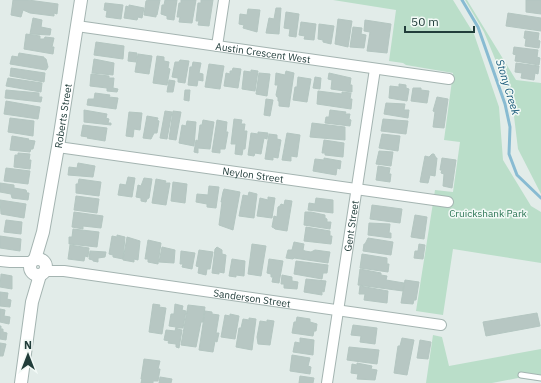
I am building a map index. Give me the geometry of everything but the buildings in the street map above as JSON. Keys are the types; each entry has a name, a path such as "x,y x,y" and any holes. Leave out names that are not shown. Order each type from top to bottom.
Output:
{"street":[{"name":"Roberts Street","path":"21,383 32,302 81,0"},
{"path":"217,46 224,0"},
{"name":"Austin Crescent West","path":"77,26 449,79"},
{"name":"Gent Street","path":"327,383 375,69"},
{"name":"Neylon Street","path":"58,147 448,202"},
{"name":"Sanderson Street","path":"5,262 441,325"}],"lane":[{"path":"521,375 541,378"}],"green space":[{"name":"Cruickshank Park","path":"333,0 453,0 474,34 499,107 503,160 531,206 541,212 541,263 453,249 443,315 416,311 435,190 453,192 460,142 444,140 453,73 389,61 396,10"},
{"path":"465,0 467,0 516,80 541,83 541,194 518,149 512,100 484,32"},
{"path":"433,335 442,337 449,366 541,349 541,381 518,378 492,383 426,383"}],"waterway":[{"name":"Stony Creek","path":"462,0 478,27 505,104 510,127 509,154 517,175 541,198"}]}
